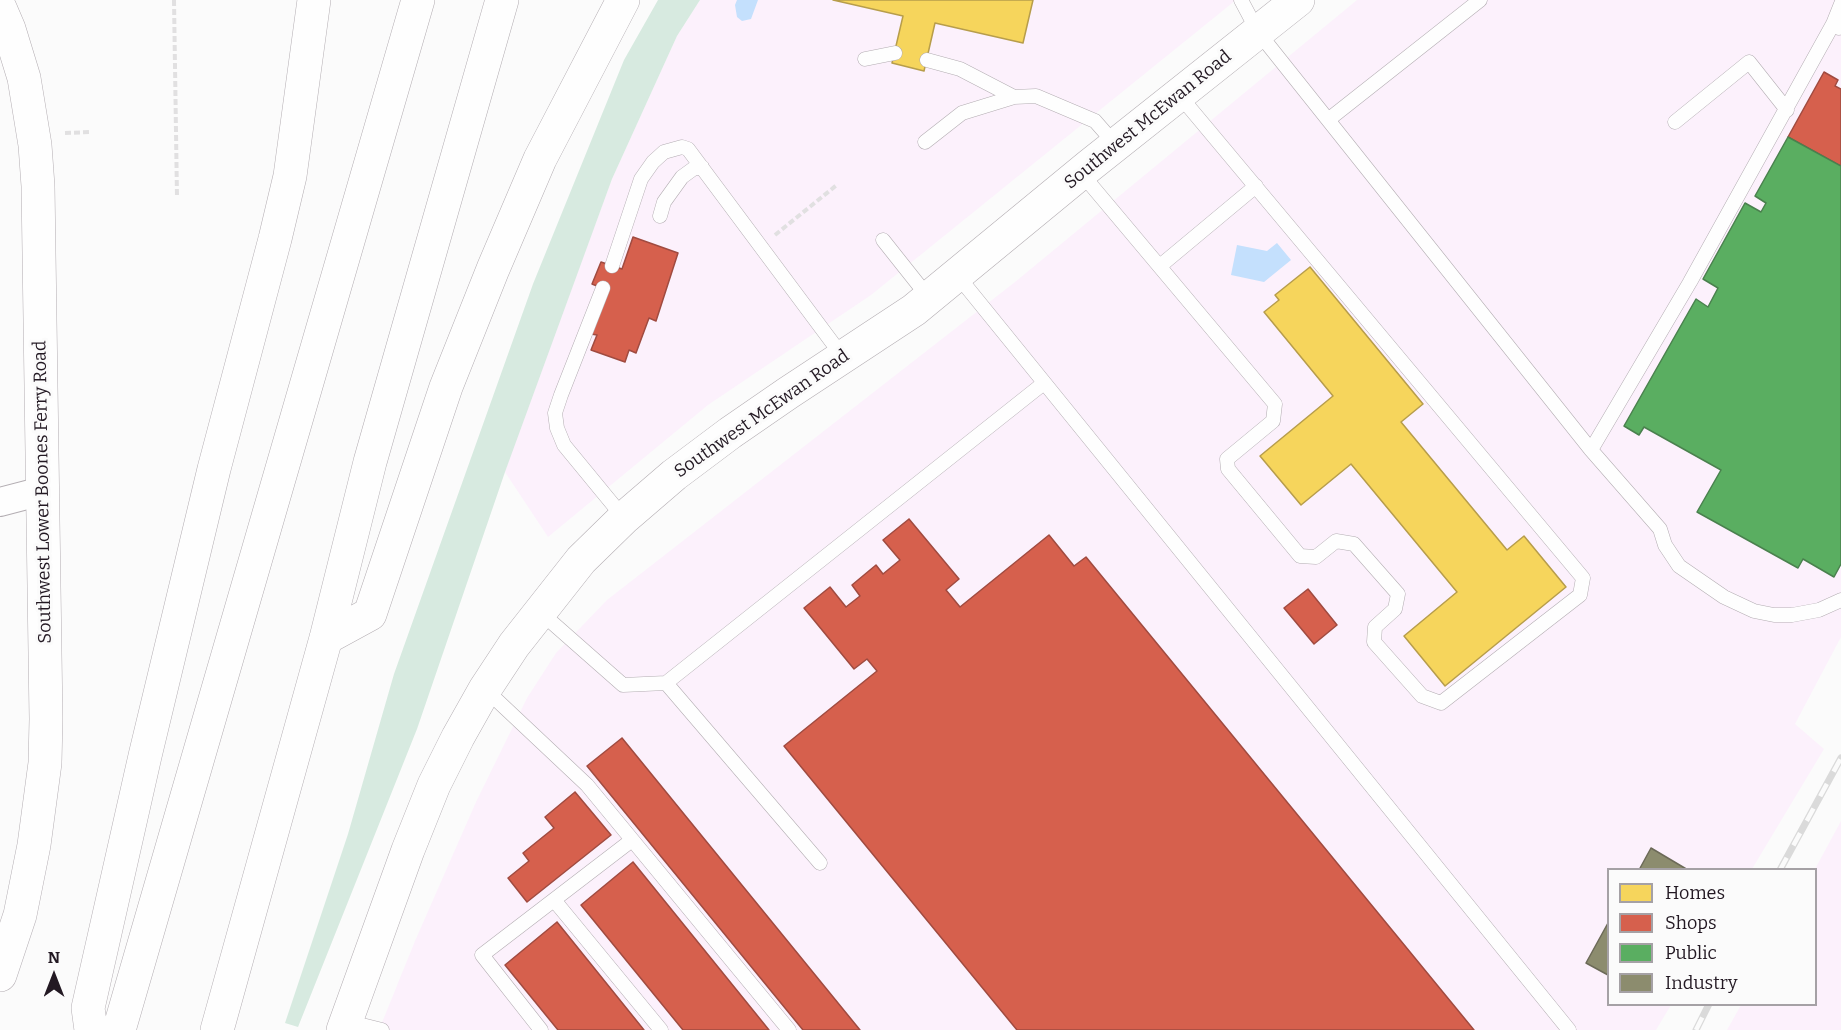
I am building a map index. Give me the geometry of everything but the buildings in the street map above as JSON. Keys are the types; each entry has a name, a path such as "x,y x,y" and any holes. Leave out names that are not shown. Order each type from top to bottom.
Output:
{"main road":[{"path":"91,1030 88,1008 145,756 214,469 290,176 314,0"},
{"path":"119,1030 418,0"},
{"path":"217,1030 326,638 370,462 502,0"},
{"path":"326,638 370,614 442,398 493,268 540,159 623,0"},
{"name":"Southwest McEwan Road","path":"345,1025 434,785 485,690 514,645 581,560 624,518 674,475 729,433 914,310 1298,0"},
{"name":"Southwest Lower Boones Ferry Road","path":"0,8 24,78 35,145 38,186 45,763 42,797 25,891 13,939 0,975"}],"street":[{"path":"0,502 42,491"}],"lane":[{"path":"1241,0 1258,32 1591,450 1660,529 1665,544 1679,566 1724,597 1754,611 1774,615 1792,615 1818,610 1841,600"},
{"path":"1328,120 1472,2"},
{"path":"1591,450 1837,27 1841,4"},
{"path":"865,58 895,53"},
{"path":"927,60 967,72 1014,97"},
{"path":"1675,122 1749,62 1787,110"},
{"path":"1082,173 1275,404 1273,421 1227,459 1228,469 1300,556 1316,557 1336,541 1354,544 1398,594 1395,609 1375,627 1374,642 1422,696 1441,704 1580,595 1583,578 1179,95"},
{"path":"925,142 962,113 1014,97 1036,96 1095,121 1116,145"},
{"path":"612,266 641,179 653,162 664,152 682,147 688,149 843,357"},
{"path":"660,216 664,202 682,177 693,169 702,167"},
{"path":"1160,266 1256,186"},
{"path":"883,240 929,298"},
{"path":"957,275 1569,1030"},
{"path":"603,288 555,413 557,428 564,445 624,518"},
{"path":"540,611 623,685 666,683 1044,383"},
{"path":"666,683 820,863"},
{"path":"485,690 587,785 789,1030"},
{"path":"541,1030 482,955 632,840"},
{"path":"554,900 661,1030"},
{"path":"345,1025 382,1030"}],"path":[{"path":"174,0 177,197"},
{"path":"761,246 838,184"}],"shaded area":[{"path":"700,0 1236,0 871,295 708,405 548,537 505,472 517,433 612,179 677,36"},
{"path":"1357,0 1841,0 1841,637 1795,724 1824,749 1753,868 1607,868 1607,1006 1670,1006 1656,1030 379,1030 476,802 527,698 556,653 607,600 1015,282"},
{"path":"1841,821 1841,1030 1727,1030 1740,1006 1817,1006 1816,868"}],"green space":[{"path":"658,0 700,0 677,36 612,179 505,472 417,729 298,1027 285,1023 348,834 394,674 533,284 624,60"}],"water":[{"path":"737,0 758,0 751,19 742,21 737,17 735,5"},
{"path":"1277,243 1291,260 1264,282 1231,275 1237,245 1267,251"}],"railway":[{"path":"1781,868 1841,758"},
{"path":"1696,1030 1708,1006"}]}
